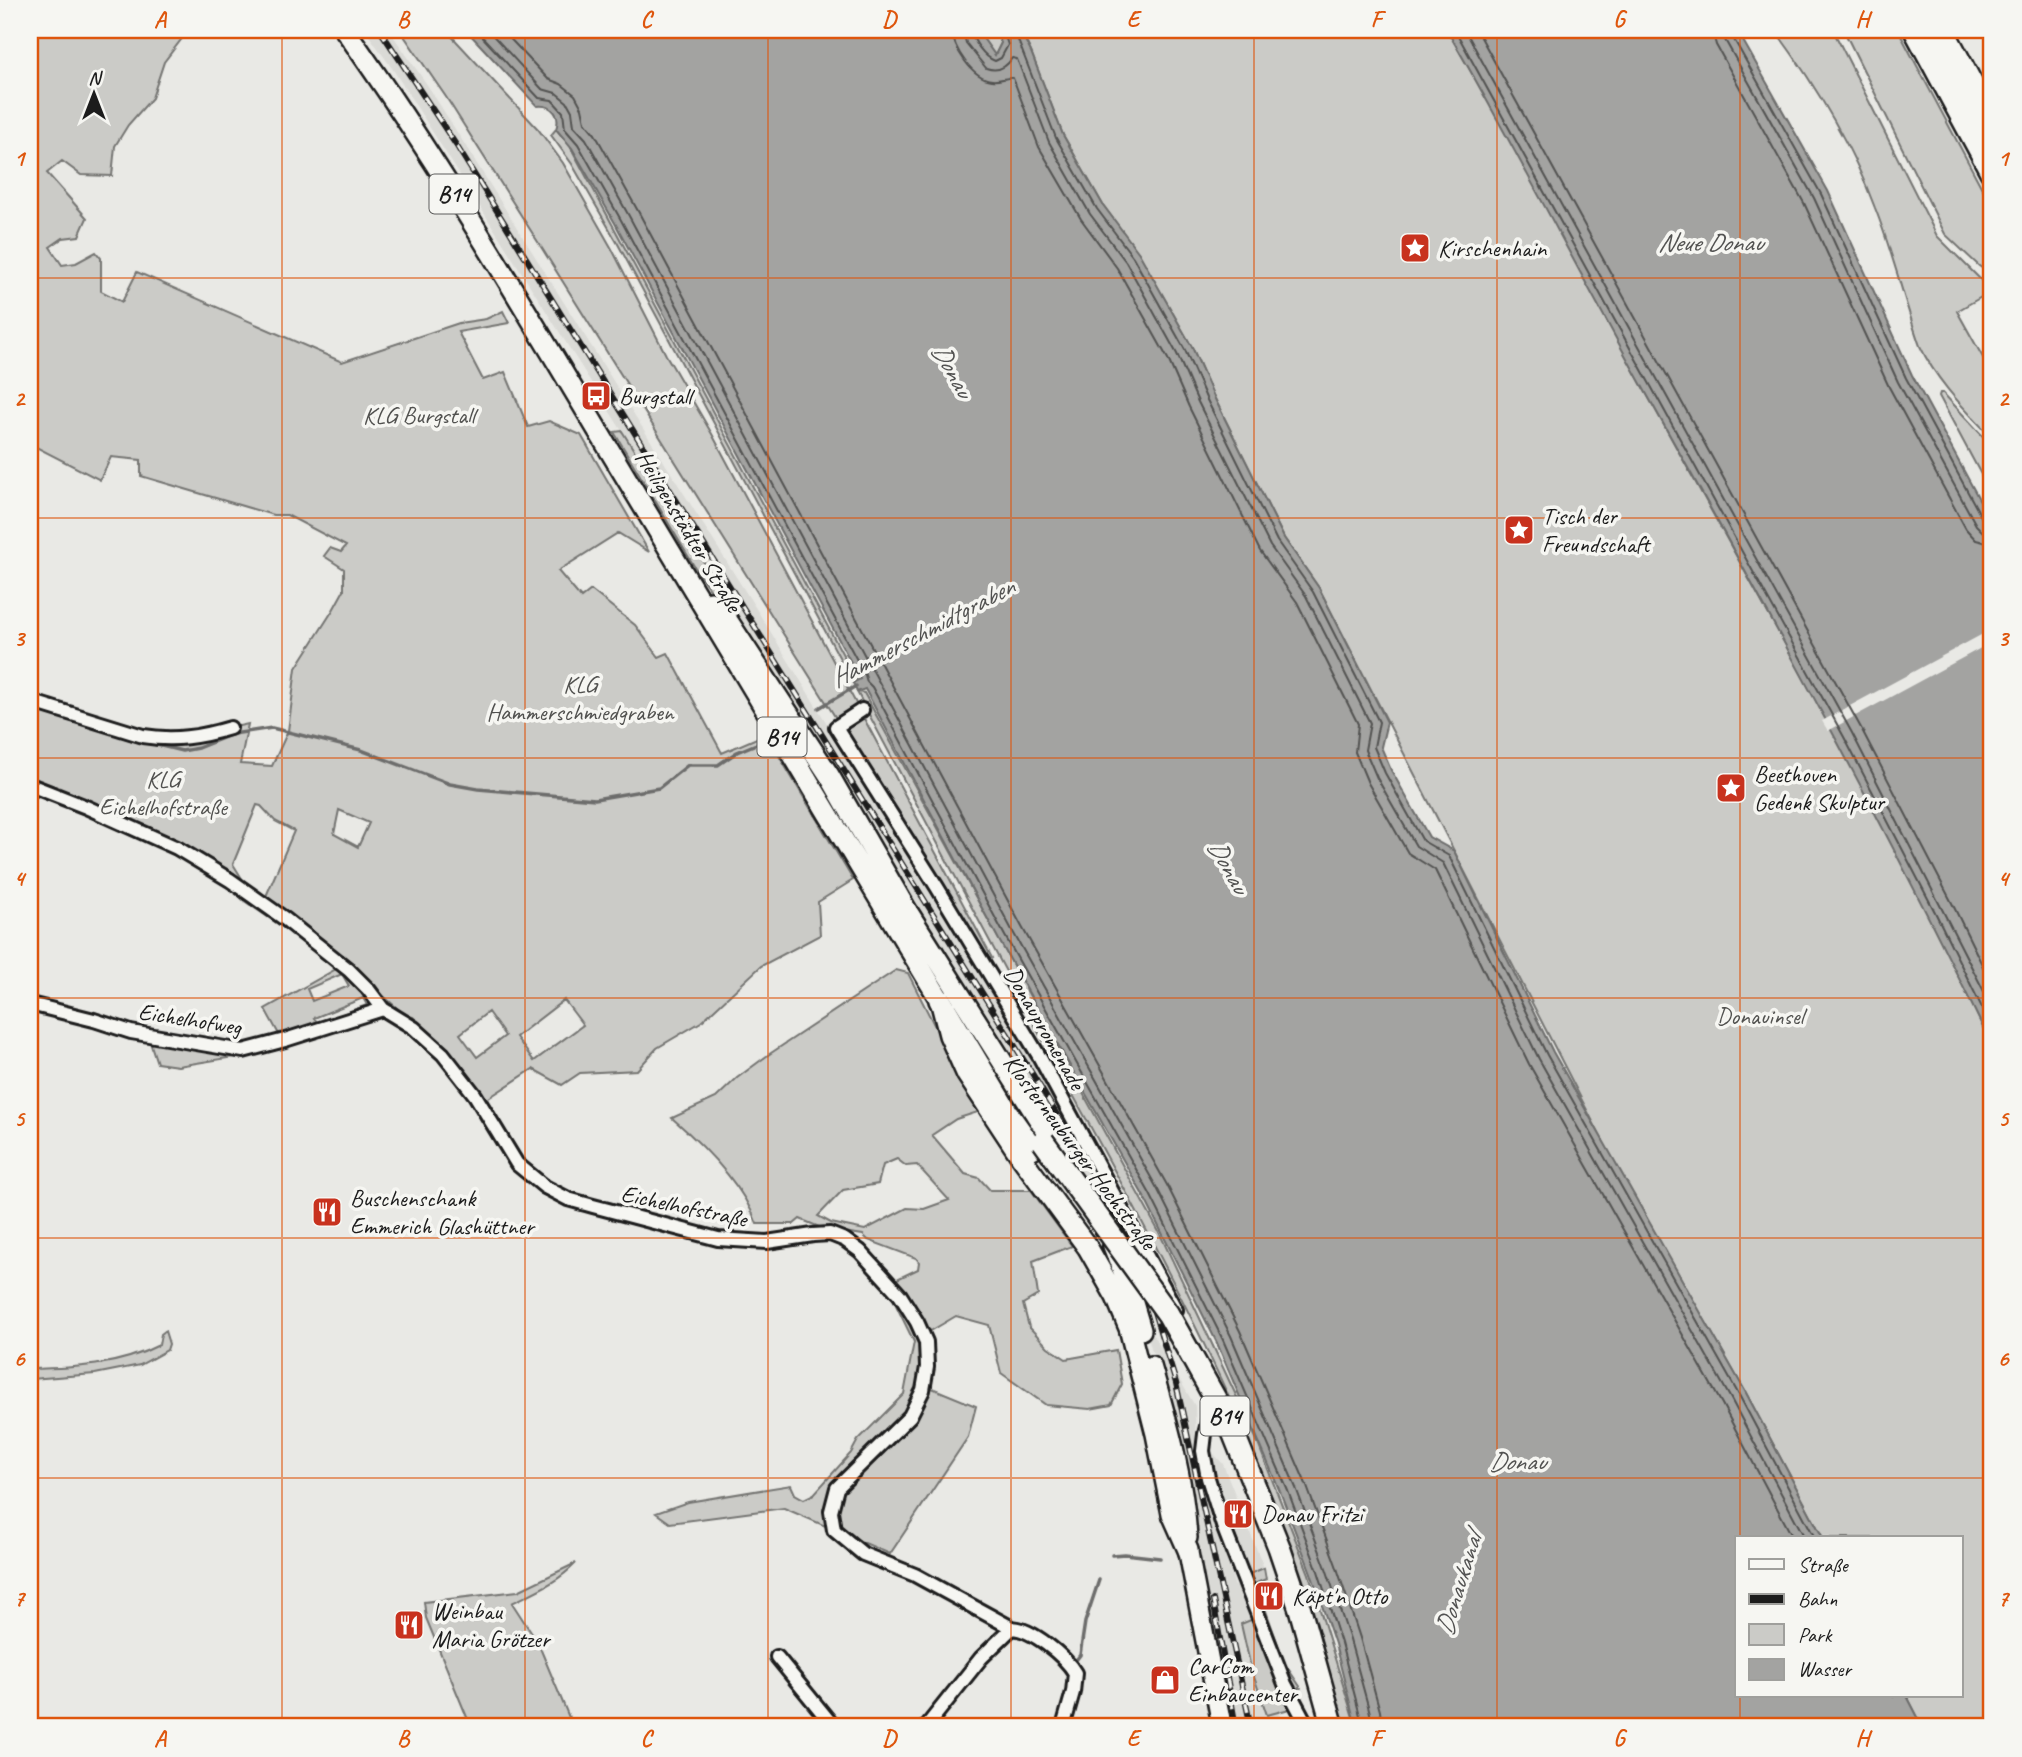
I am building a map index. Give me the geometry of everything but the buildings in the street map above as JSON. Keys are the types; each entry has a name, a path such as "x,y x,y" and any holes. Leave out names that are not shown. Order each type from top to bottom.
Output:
{"highway":[{"path":"1916,30 1992,172"},
{"path":"1942,30 1992,124"},
{"name":"Heiligenstädter Straße","path":"940,1000 980,1064"},
{"name":"Klosterneuburger Hochstraße","path":"980,1064 1008,1114 1132,1284 1183,1364 1218,1433 1252,1510 1280,1588 1319,1727"},
{"name":"Klosterneuburger Hochstraße","path":"980,1064 1037,1133 1168,1314 1231,1427 1279,1547 1300,1609 1333,1727"}],"main road":[{"name":"Heiligenstädter Straße","path":"345,30 382,81 457,200 940,1000"},
{"path":"682,570 728,621 830,775 913,920 1099,1213 1125,1276 1164,1411 1186,1513 1188,1550 1222,1727"},
{"path":"940,1000 949,1035 967,1075 1021,1157 1088,1248 1116,1297 1129,1328 1156,1434 1172,1514 1188,1550"}],"street":[{"path":"30,701 143,736 178,739 203,736 230,728"},
{"name":"Donaupromenade","path":"862,710 836,727 1039,1056 1215,1388 1203,1451 1208,1478 1223,1526 1285,1684 1308,1727"},
{"name":"Eichelhofstraße","path":"30,785 97,811 200,861 323,949 368,989 383,1009 414,1028 453,1065 475,1095 517,1164 545,1187 568,1199 718,1239 767,1242 830,1234 845,1240 860,1251 900,1295 918,1322 926,1342 927,1367 923,1390 910,1416 838,1488 831,1511 834,1531 863,1554 915,1575 1012,1628 1024,1631 1060,1654 1075,1673 1063,1727"},
{"name":"Eichelhofweg","path":"30,1004 131,1032 243,1051 383,1009"},
{"path":"926,1727 981,1658 1012,1628"},
{"path":"777,1657 834,1727"}],"shaded area":[{"path":"365,30 389,30 428,86 767,626 1050,1087 1145,1266 1084,1182 622,431 394,71"},
{"path":"1142,1316 1195,1406 1196,1452 1209,1504 1235,1586 1242,1584 1253,1619 1241,1624 1267,1715 1280,1713 1283,1727 1232,1727 1177,1438"},
{"path":"1214,1454 1223,1464 1264,1568 1249,1574 1233,1523 1229,1524 1225,1520 1208,1456"}],"green space":[{"path":"30,30 221,30 221,33 184,36 164,62 152,98 128,125 115,146 112,176 81,175 62,161 47,173 87,218 79,236 63,238 50,247 62,265 76,263 96,252 101,258 101,291 122,302 137,272 342,362 459,323 486,319 503,311 509,323 458,332 483,380 505,372 528,427 549,421 581,435 649,552 618,533 558,571 581,598 591,590 635,625 659,657 668,653 722,753 766,734 853,880 818,902 820,935 761,966 701,1022 657,1048 637,1070 580,1073 562,1085 533,1069 484,1101 462,1069 413,1017 406,1016 351,967 314,949 243,900 204,861 54,787 36,781 30,782 30,701 143,736 248,724 240,764 272,766 288,731 296,668 344,590 344,569 324,556 330,548 341,552 346,546 287,515 273,515 141,476 141,460 111,457 100,480 30,444","holes":["257,805 275,821 294,831 264,901 251,893 233,864","339,810 369,823 358,847 334,834","564,1000 583,1025 534,1061 516,1037","488,1012 505,1036 477,1057 460,1034"]},
{"path":"400,30 446,30 538,129 563,163 612,249 666,355 712,434 992,958 986,958 538,242"},
{"path":"977,30 995,30 1001,43 995,56"},
{"name":"Donauinsel","path":"1020,30 1447,30 1495,113 1838,740 1929,915 1992,1046 1992,1727 1923,1727 1908,1698 1962,1698 1962,1536 1822,1536 1745,1391 1607,1149 1319,588 1284,538 1192,347 1139,254 1103,205 1063,135"},
{"path":"1775,30 1833,30 1937,236 1990,292 1957,311 1986,363 1992,361 1992,438 1952,395 1920,346 1881,225 1855,161 1818,93"},
{"path":"1848,30 1898,30 1992,207 1992,275 1945,234 1847,37"},
{"path":"556,129 571,148 857,681 853,683 618,244 572,164 551,135"},
{"path":"1943,393 1992,446 1992,495 1939,396"},
{"path":"622,431 748,633 744,635 700,576 614,432"},
{"path":"857,692 864,693 1159,1232 1255,1436 1309,1574 1356,1727 1343,1727 1321,1639 1291,1548 1228,1395 1192,1320 1155,1246"},
{"path":"338,968 353,979 373,1004 370,1010 281,1038 265,1009","holes":["342,974 349,986 312,1001 307,989","363,998 367,1005 318,1023 314,1018"]},
{"path":"896,970 908,973 978,1112 956,1119 932,1135 965,1174 979,1178 990,1190 1031,1190 1072,1246 1033,1261 1038,1295 1023,1304 1029,1327 1048,1347 1066,1359 1116,1350 1122,1384 1111,1405 1090,1409 1046,1405 1001,1373 989,1325 956,1316 929,1332 932,1388 976,1406 968,1437 890,1554 784,1508 670,1523 656,1513 688,1502 791,1485 795,1494 804,1499 814,1494 851,1453 858,1440 904,1394 914,1342 893,1299 906,1300 895,1280 918,1269 919,1262 916,1258 868,1240 863,1235 824,1229 800,1219 794,1224 757,1224 751,1209 732,1180 709,1153 672,1118 716,1098 768,1055","holes":["897,1159 906,1166 917,1165 949,1200 924,1209 907,1208 865,1230 831,1223 818,1216 843,1190 878,1184 883,1165"]},
{"path":"149,1039 246,1055 178,1066 157,1063"},
{"path":"165,1331 169,1344 167,1350 140,1365 95,1374 31,1379 30,1382 30,1369 112,1362 144,1352 159,1345 161,1334"},
{"path":"576,1563 554,1581 512,1603 538,1643 573,1727 471,1727 426,1618 424,1602 518,1591"},
{"path":"1264,1568 1266,1579 1256,1583 1285,1664 1301,1688 1295,1688 1289,1682 1259,1609 1249,1574"},
{"path":"1253,1619 1293,1708 1267,1715 1251,1668 1241,1624"}],"water":[{"name":"Donau","path":"466,30 977,30 995,55 1001,43 995,30 1020,30 1063,135 1103,205 1139,253 1192,347 1284,538 1319,588 1387,722 1381,747 1391,770 1429,837 1454,851 1553,1052 1745,1391 1822,1536 1735,1536 1735,1698 1908,1698 1923,1727 1356,1727 1335,1644 1281,1494 1217,1343 1144,1197 999,940 865,689 857,692 853,683 860,679 615,223 572,148 556,129 554,111 537,106"},
{"name":"Neue Donau","path":"1447,30 1737,30 1828,191 1912,375 1992,523 1992,1046 1910,880 1824,716"}],"pier":[{"path":"1992,629 1992,642 1828,731 1822,721"}],"waterway":[{"name":"Hammerschmidtgraben","path":"819,708 856,686"},
{"name":"Hammerschmidtgraben","path":"149,743 182,751 198,748 233,734 272,728 361,750 450,784 595,799 659,788 688,765 718,765 737,752 768,739"},
{"path":"1112,1555 1160,1558"},
{"path":"1073,1664 1080,1655 1085,1622 1099,1580"}],"railway":[{"path":"380,30 456,145 1033,1075 1086,1163 1114,1217 1147,1289 1176,1383 1251,1727"},
{"path":"1213,1600 1236,1727"}],"place":[{"name":"Kirschenhain","path":"1415,248"},
{"name":"Burgstall","path":"596,396"},
{"name":"Tisch der Freundschaft","path":"1519,530"},
{"name":"Beethoven Gedenk Skulptur","path":"1731,788"},
{"name":"Buschenschank Emmerich Glashüttner","path":"327,1212"},
{"name":"Donau Fritzi","path":"1238,1514"},
{"name":"Käpt'n Otto","path":"1269,1596"},
{"name":"Weinbau Maria Grötzer","path":"409,1625"},
{"name":"CarCom Einbaucenter","path":"1165,1680"}],"park label":[{"name":"KLG Burgstall","path":"419,415"},
{"name":"KLG Hammerschmiedgraben","path":"580,698"},
{"name":"KLG Eichelhofstraße","path":"163,793"}],"water label":[{"name":"Donaukanal","path":"1458,1584"}]}
